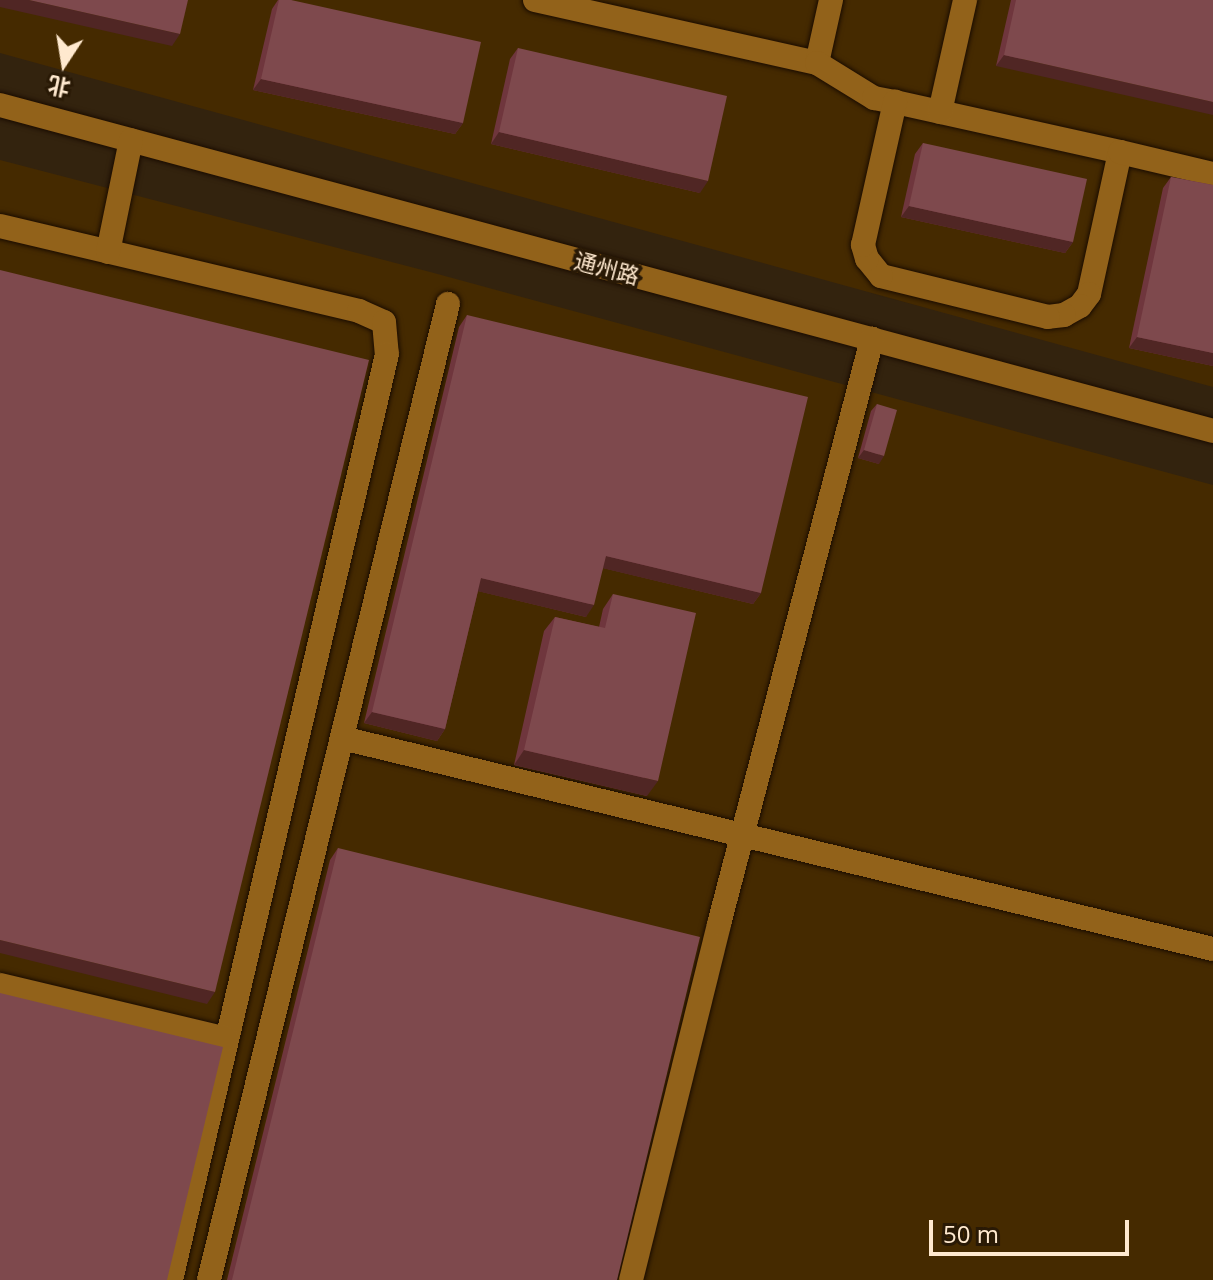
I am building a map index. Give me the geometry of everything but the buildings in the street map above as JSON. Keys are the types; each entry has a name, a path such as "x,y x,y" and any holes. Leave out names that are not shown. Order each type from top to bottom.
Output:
{"street":[{"path":"535,0 817,63 853,88 895,102 1213,174"},
{"path":"817,63 831,0"},
{"path":"940,112 965,0"},
{"path":"895,102 863,245 867,259 881,276 897,282 1048,317 1064,315 1080,306 1089,294 1120,152"},
{"name":"通州路","path":"0,105 1213,431"},
{"path":"108,252 131,140"},
{"path":"0,226 359,311 384,322 387,354 171,1280"},
{"path":"209,1280 448,304"},
{"path":"631,1280 742,835 872,339"},
{"path":"342,738 1213,949"},
{"path":"0,985 227,1039"}],"shaded area":[{"path":"0,0 1213,0 1213,387 0,53"},
{"path":"0,160 434,273 1213,485 1213,1280 0,1280"}]}
